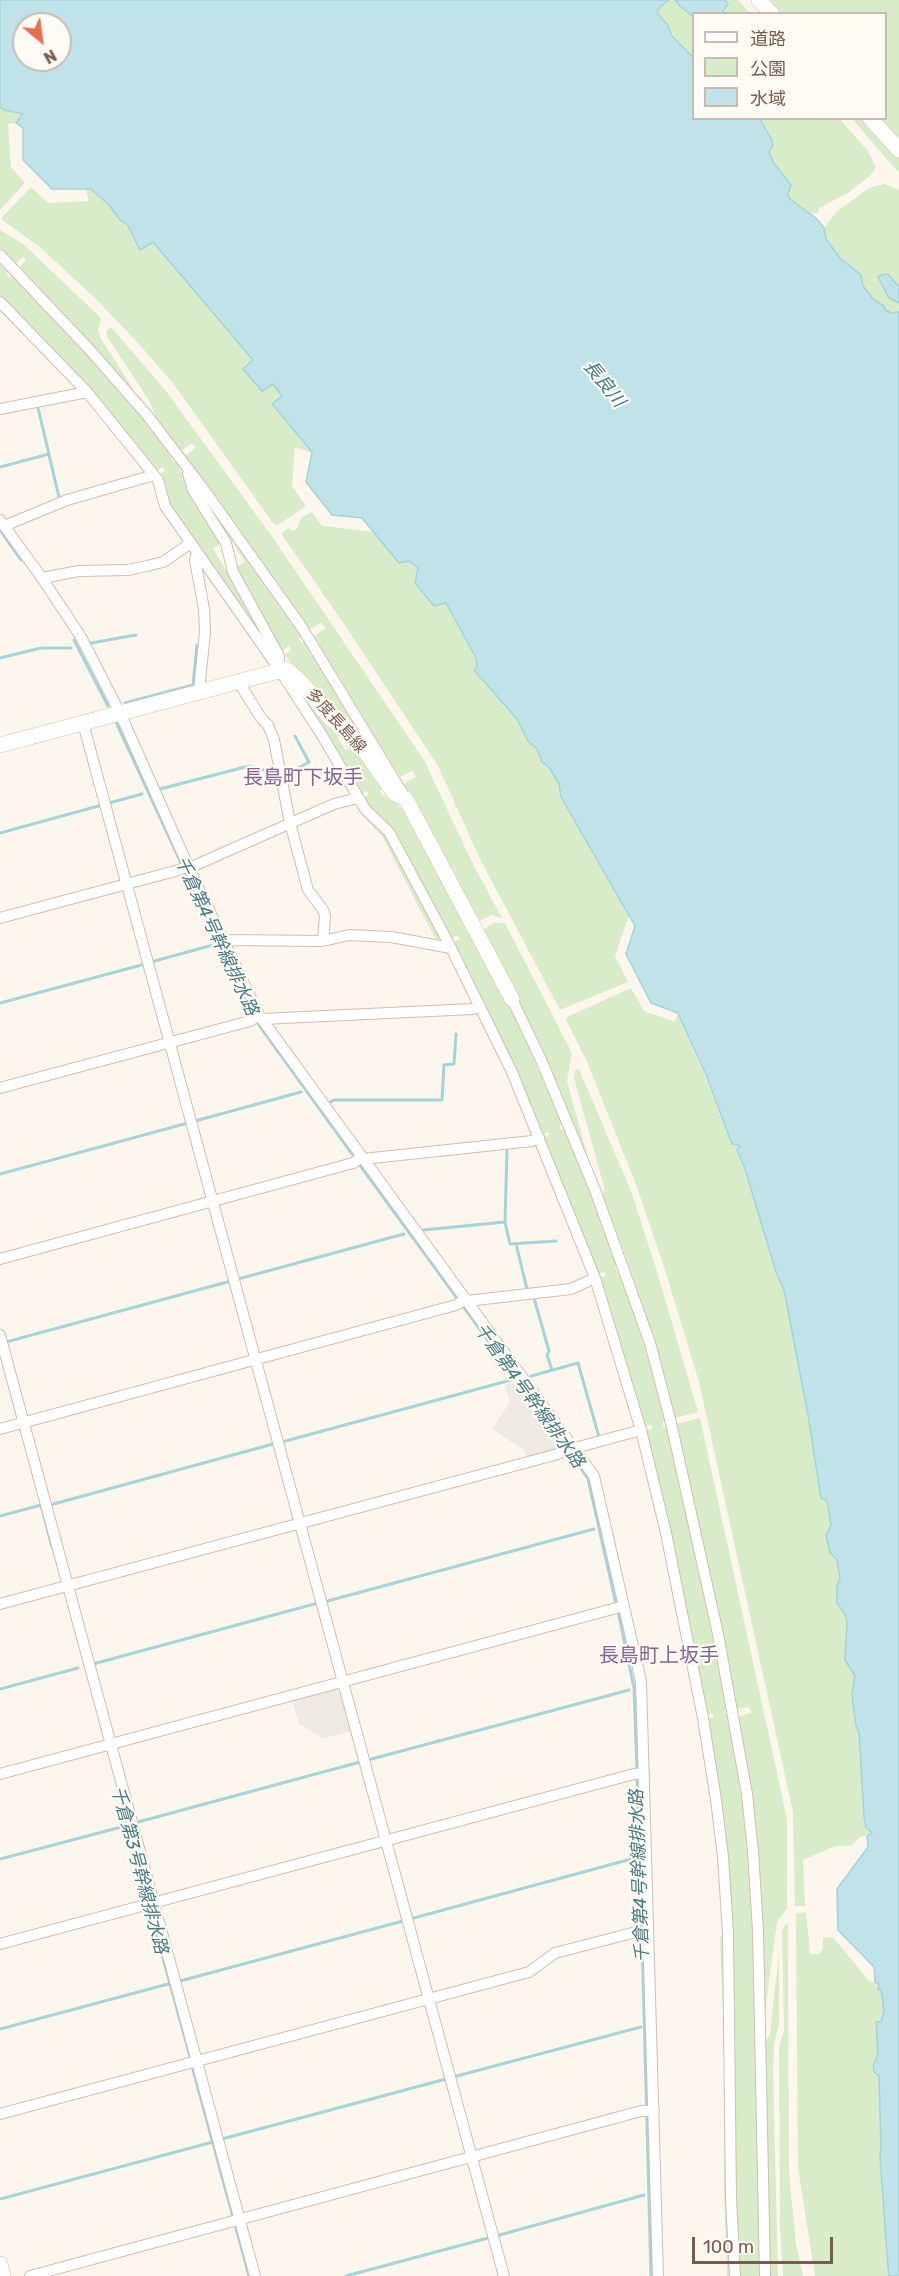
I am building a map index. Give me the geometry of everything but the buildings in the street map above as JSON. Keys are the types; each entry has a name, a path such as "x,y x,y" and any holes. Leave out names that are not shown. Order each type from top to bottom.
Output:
{"main road":[{"path":"759,0 770,12"},
{"path":"872,120 899,150"},
{"path":"0,745 279,669"},
{"name":"多度長島線","path":"279,669 285,669 296,677 329,717 359,743 394,793 406,799 512,999"},
{"path":"0,2264 3,2276"}],"street":[{"path":"0,255 111,373 185,464 301,626 406,799"},
{"path":"0,302 87,392 158,480 165,506 279,669 323,737 365,809 388,832 451,948 512,1072 595,1278 641,1430 666,1533 703,1718 723,1857 728,1933 731,2198 735,2276"},
{"path":"0,409 87,392"},
{"path":"185,464 193,490 226,543 233,572 279,656 279,669"},
{"path":"154,475 67,500 4,531 42,578 81,637 120,713 186,868 223,940 257,1018 596,1482 620,1607 641,1681 640,1773 649,2111 658,2276"},
{"path":"42,578 79,571 128,570 164,562 194,548"},
{"path":"194,548 204,609 205,632 199,691"},
{"path":"238,681 261,718 268,725 274,740 290,823 308,890 323,910 323,941"},
{"path":"83,723 504,2276"},
{"path":"0,918 186,868 334,804 358,798"},
{"path":"223,940 323,941 349,935 391,937 451,948"},
{"path":"512,999 542,1062 591,1179 650,1343 671,1423 720,1645 747,1794 753,1852 758,1930 765,2276"},
{"path":"0,1088 257,1018 473,1009 480,1005"},
{"path":"0,1259 360,1160 532,1141 539,1137"},
{"path":"0,1429 463,1301 571,1288 595,1278"},
{"path":"0,1335 193,2063 236,2221 255,2276"},
{"path":"0,1604 641,1430"},
{"path":"0,1774 620,1607"},
{"path":"0,1944 640,1773"},
{"path":"0,2114 529,1972 555,1953 644,1932"},
{"path":"30,2276 649,2111"}],"shaded area":[{"path":"515,1382 564,1448 527,1459 524,1450 492,1429 510,1402 505,1385"},
{"path":"334,1689 344,1694 353,1731 323,1738 299,1724 292,1699"}],"green space":[{"path":"669,0 675,0 692,16 692,56 672,36 667,24 657,13 661,6"},
{"path":"725,0 738,0 749,12 724,12 728,3"},
{"path":"769,0 899,0 899,141 879,120 887,120 887,12 781,12"},
{"path":"0,107 23,114 16,123 8,124 11,167 25,183 0,210"},
{"path":"760,120 841,120 867,150 876,167 872,174 848,193 819,208 818,213 810,214 790,199 789,181 781,175 773,162 769,152 772,148"},
{"path":"853,120 865,120 899,156 899,173"},
{"path":"884,184 899,190 899,287 892,278 880,281 889,298 899,303 899,312 892,313 873,299 863,286 855,269 840,258 826,238 824,228 836,212 869,188"},
{"path":"31,187 48,203 89,201 86,190 91,189 109,205 132,232 153,241 253,360 243,369 262,391 273,383 282,396 272,405 312,453 295,447 292,486 306,506 278,525 273,523 172,382 138,343 96,299 41,248 2,220 2,217"},
{"path":"0,230 23,244 99,316 101,319 98,330 100,337 135,392 20,267 26,260 23,257 16,263 0,248"},
{"path":"0,262 9,271 6,274 9,277 12,274 110,378 174,456 171,458 174,463 177,461 186,488 221,543 213,549 265,640 167,504 158,476 165,471 162,467 155,472 0,297"},
{"path":"111,327 166,391 271,535 424,760 473,864 502,918 491,915 478,922 404,784 416,777 412,771 400,777 314,636 326,628 321,623 310,629 185,456 196,448 192,443 181,451 156,418 150,402 108,338 106,331"},
{"path":"199,489 302,636 299,639 302,643 305,641 392,784 348,717 338,722 285,655 291,650 289,646 282,651 235,568 245,562"},
{"path":"312,512 322,526 374,532 399,563 409,561 418,568 415,580 441,603 446,603 476,658 477,666 507,709 517,719 528,741 537,749 542,762 549,767 559,785 561,797 629,916 615,956 628,982 560,1010 480,859 438,766 282,535 282,532 289,528 292,531 296,530 302,517"},
{"path":"289,675 332,727 345,750 354,745 383,789 380,791 383,796 387,795 412,818 509,1002 562,1124 559,1126 561,1130 564,1129 590,1191 618,1266 615,1268 617,1272 620,1271 644,1345 666,1421 663,1422 663,1426 667,1426 714,1636 728,1710 725,1711 726,1715 729,1715 732,1732 749,1853 753,1929 761,2276 738,2276 730,1933 705,1719 714,1717 713,1713 706,1715 644,1431 652,1429 652,1425 643,1427 599,1278 606,1276 605,1272 598,1274 543,1138 550,1134 549,1132 542,1134 452,943 460,939 457,935 450,939 390,828 361,799 369,794 366,791 359,796"},
{"path":"357,805 385,832 442,940 437,942 382,836 362,815"},
{"path":"494,923 505,923 572,1053 567,1081 592,1172 482,930"},
{"path":"631,988 644,1011 675,1022 678,1013 734,1145 741,1146 737,1150 754,1196 776,1272 784,1290 821,1498 826,1501 831,1525 831,1555 837,1560 840,1578 837,1586 839,1608 847,1622 845,1660 855,1676 852,1695 859,1733 864,1816 866,1827 872,1833 860,1837 851,1846 835,1846 803,1860 805,1906 795,1906 793,1812 699,1382 637,1187 587,1062 566,1020 567,1017"},
{"path":"579,1069 631,1191 698,1412 675,1418 630,1268 603,1197 604,1187 574,1078 575,1070"},
{"path":"700,1418 787,1819 787,1908 777,1922 764,2019 750,1794 738,1717 751,1713 749,1707 737,1709 711,1578 676,1424"},
{"path":"806,1912 810,1954 819,1954 823,1948 823,1938 833,1937 869,1981 878,1983 882,1993 884,2012 881,2022 876,2022 878,2054 874,2060 874,2072 879,2075 880,2156 889,2276 815,2276 798,2168 796,1914"},
{"path":"788,1924 789,2172 796,2244 803,2276 783,2276 780,2227 779,2047 784,2031 782,1931"},
{"path":"725,1936 733,2276 727,2276 724,2196 724,2044 720,1937"},
{"path":"779,1953 779,2024 774,2044 773,2073 778,2276 770,2276 764,2044 770,2034"}],"water":[{"name":"長良川","path":"0,0 669,0 661,6 657,13 667,24 672,36 692,56 692,120 761,120 772,140 773,146 769,152 773,162 791,185 788,194 790,199 817,219 824,228 826,239 840,258 861,275 863,286 873,299 884,306 885,310 892,313 899,312 899,2276 889,2276 880,2156 879,2076 874,2072 873,2066 878,2054 876,2022 881,2022 884,2012 882,1995 881,1990 878,1990 879,1984 875,1982 874,1967 838,1930 837,1889 868,1847 867,1836 872,1833 866,1827 864,1816 859,1733 852,1695 855,1676 845,1660 847,1622 846,1616 837,1603 837,1586 840,1578 837,1560 830,1553 826,1535 831,1525 827,1501 821,1498 784,1290 776,1272 745,1169 737,1150 741,1146 732,1144 706,1075 678,1013 651,1003 626,954 635,926 561,797 559,784 549,767 542,762 537,749 528,741 517,719 474,670 477,666 476,658 446,603 434,606 415,583 418,568 409,561 399,563 362,518 332,515 306,482 312,452 272,404 282,396 273,384 262,391 243,369 253,360 153,242 140,250 127,224 120,220 109,205 91,189 52,189 23,160 23,128 16,123 23,114 0,107"},
{"path":"675,0 725,0 728,4 723,12 692,12 692,16"},
{"path":"888,274 899,287 899,303 889,298 878,277"}],"waterway":[{"path":"0,467 49,454 38,408"},
{"path":"49,455 59,497"},
{"name":"千倉第4号幹線排水路","path":"0,530 21,560"},
{"path":"91,643 136,635"},
{"name":"千倉第4号幹線排水路","path":"74,640 108,706"},
{"path":"125,703 193,685 197,645"},
{"path":"0,658 41,648 71,648"},
{"name":"千倉第4号幹線排水路","path":"115,720 182,865"},
{"path":"284,776 309,762 295,736"},
{"path":"160,789 249,766 275,773"},
{"path":"109,803 142,794"},
{"path":"0,833 102,805"},
{"name":"千倉第4号幹線排水路","path":"185,871 251,1014 355,1158"},
{"path":"151,962 213,945"},
{"path":"0,1003 145,964"},
{"path":"330,1102 334,1100 442,1100 444,1065 454,1064 456,1034"},
{"path":"195,1121 301,1092"},
{"path":"0,1174 188,1123"},
{"path":"505,1222 507,1149"},
{"name":"千倉第4号幹線排水路","path":"359,1164 566,1447"},
{"path":"423,1230 505,1222 510,1244 556,1241"},
{"path":"238,1279 404,1234"},
{"path":"516,1244 527,1289"},
{"path":"6,1342 231,1281"},
{"path":"534,1298 552,1370"},
{"path":"531,1376 578,1363 599,1437"},
{"path":"282,1442 511,1380"},
{"path":"50,1505 273,1444"},
{"name":"千倉第4号幹線排水路","path":"570,1452 588,1479 616,1604"},
{"name":"千倉第3号幹線排水路","path":"0,1516 41,1505 52,1547"},
{"path":"324,1602 594,1529"},
{"path":"93,1664 318,1603"},
{"name":"千倉第4号幹線排水路","path":"618,1611 634,1688 637,1770"},
{"path":"0,1689 78,1668"},
{"path":"368,1760 629,1690"},
{"path":"138,1822 360,1762"},
{"name":"千倉第4号幹線排水路","path":"637,1777 641,1929"},
{"path":"0,1859 129,1825"},
{"path":"410,1919 635,1858"},
{"name":"千倉第3号幹線排水路","path":"139,1866 148,1901"},
{"name":"千倉第3号幹線排水路","path":"149,1907 191,2060"},
{"path":"180,1981 403,1921"},
{"name":"千倉第4号幹線排水路","path":"642,1936 651,2276"},
{"path":"0,2029 172,1983"},
{"path":"453,2077 641,2027"},
{"name":"千倉第3号幹線排水路","path":"192,2066 249,2276"},
{"path":"222,2139 446,2079"},
{"path":"0,2199 213,2142"},
{"path":"496,2236 644,2195"},
{"path":"346,2276 488,2238"}],"district":[{"name":"長島町下坂手","path":"303,778"},
{"name":"長島町上坂手","path":"659,1656"}]}
